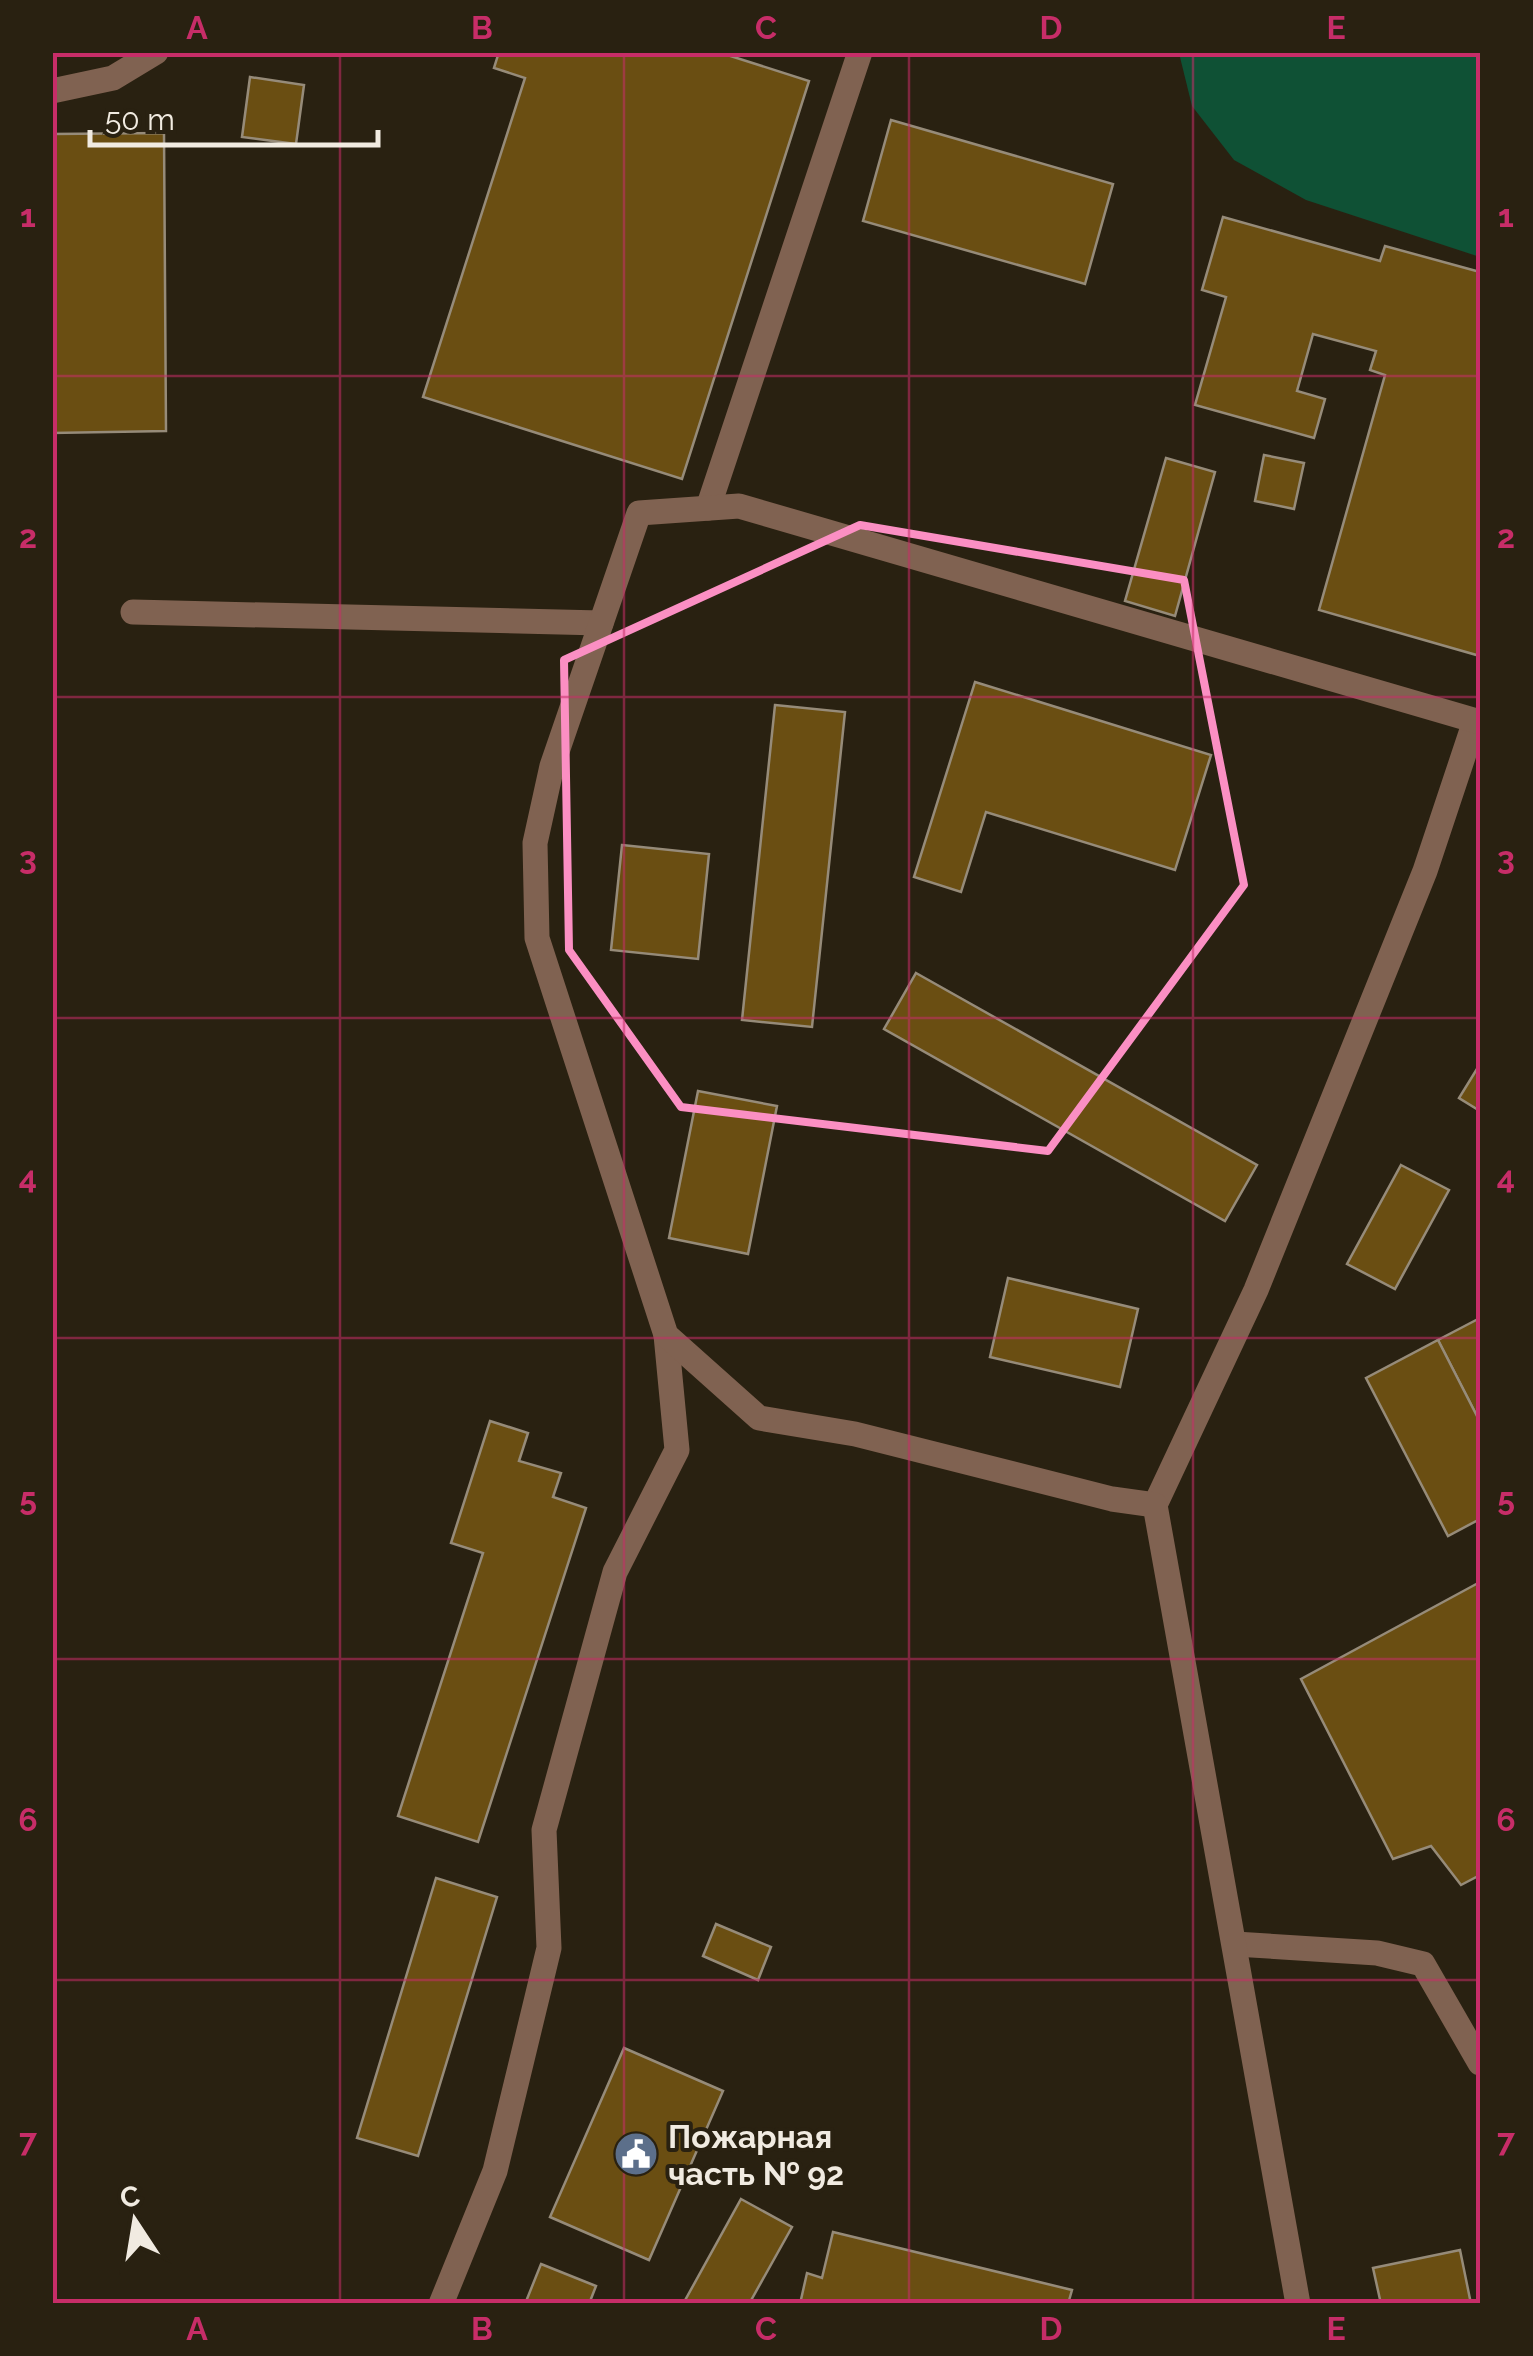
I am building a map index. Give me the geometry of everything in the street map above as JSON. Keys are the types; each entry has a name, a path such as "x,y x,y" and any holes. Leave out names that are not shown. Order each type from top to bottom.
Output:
{"lane":[{"path":"52,91 112,78 156,52"},
{"path":"708,508 860,52"},
{"path":"441,2304 495,2171 549,1948 544,1830 615,1572 677,1450 666,1334 537,938 535,843 552,766 639,512 739,506 1478,722 1425,871 1256,1290 1155,1505 1298,2304"},
{"path":"133,612 601,623"},
{"path":"666,1334 758,1418 855,1434 1112,1498 1155,1505"},
{"path":"1235,1944 1376,1953 1424,1964 1480,2063"}],"highlighted area":[{"path":"860,525 1184,580 1244,885 1048,1151 681,1107 569,950 564,660"}],"green space":[{"path":"1179,53 1480,53 1480,257 1306,200 1234,160 1192,106"}],"building":[{"path":"499,52 718,52 809,81 682,479 423,397 525,78 494,68"},
{"path":"250,77 304,85 296,144 242,137"},
{"path":"891,120 1113,184 1085,284 863,221"},
{"path":"164,133 166,431 52,433 52,134"},
{"path":"1223,217 1380,261 1385,246 1480,272 1480,656 1319,610 1385,375 1370,370 1376,351 1313,334 1297,391 1325,399 1314,438 1195,405 1226,297 1202,290"},
{"path":"1264,455 1304,463 1294,509 1255,501"},
{"path":"1166,458 1215,472 1175,616 1125,601"},
{"path":"975,682 1211,755 1175,870 986,812 961,892 914,877"},
{"path":"775,705 845,712 812,1027 742,1020"},
{"path":"622,845 709,854 698,959 611,950"},
{"path":"916,973 1257,1165 1225,1221 884,1029"},
{"path":"1480,1064 1480,1111 1459,1098"},
{"path":"698,1091 777,1106 748,1254 669,1238"},
{"path":"1401,1165 1449,1190 1395,1289 1347,1264"},
{"path":"1008,1278 1138,1309 1120,1387 990,1357"},
{"path":"1480,1318 1480,1422 1438,1340"},
{"path":"1438,1340 1480,1422 1480,1519 1448,1536 1366,1378"},
{"path":"490,1421 528,1433 519,1461 561,1473 553,1497 586,1508 478,1842 398,1816 483,1553 451,1543"},
{"path":"1480,1582 1480,1875 1461,1885 1431,1846 1393,1859 1301,1679"},
{"path":"436,1878 497,1897 418,2156 357,2138"},
{"path":"716,1924 771,1947 758,1980 703,1956"},
{"name":"Пожарная часть № 92","path":"624,2048 723,2091 649,2260 550,2217"},
{"path":"741,2199 792,2227 749,2304 683,2304"},
{"path":"833,2232 1072,2290 1068,2304 800,2304 807,2273 822,2278"},
{"path":"1460,2250 1471,2304 1381,2304 1373,2268"},
{"path":"541,2264 596,2286 589,2304 525,2304"}],"place":[{"name":"Пожарная часть № 92","path":"636,2154"}]}
